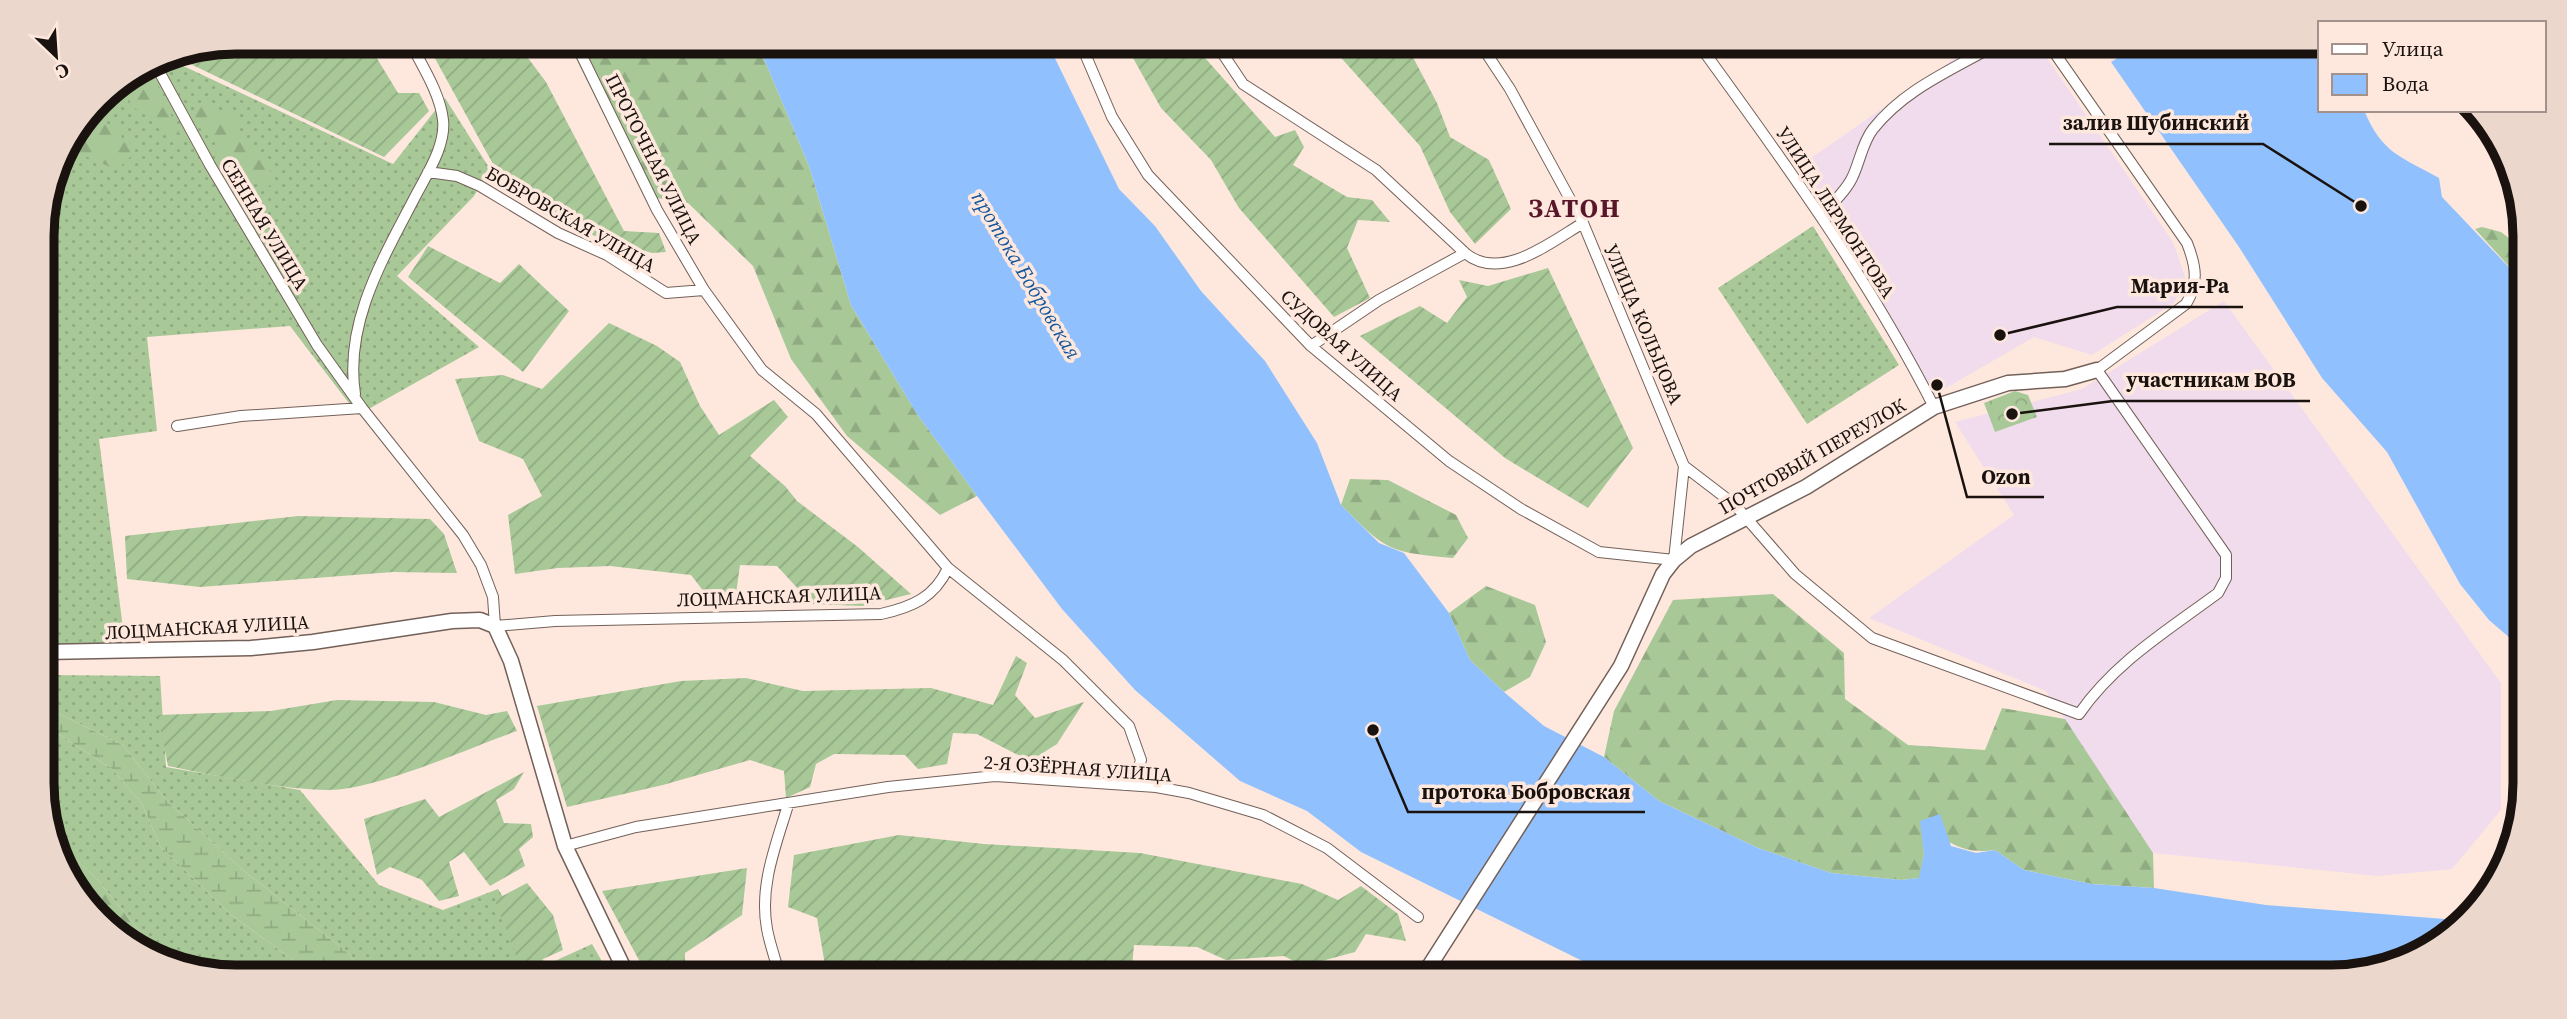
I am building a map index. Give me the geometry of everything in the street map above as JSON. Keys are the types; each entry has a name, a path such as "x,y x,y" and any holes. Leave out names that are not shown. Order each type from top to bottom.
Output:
{"street":[{"path":"416,54 436,94 444,121 428,172 365,301 351,366 355,398 463,535 481,565 493,597 495,626 511,661 565,846 622,965"},
{"name":"ПРОТОЧНАЯ УЛИЦА","path":"581,54 657,210 704,290"},
{"name":"СУДОВАЯ УЛИЦА","path":"1085,54 1112,117 1148,174 1311,345 1449,461 1521,509 1599,552 1674,560"},
{"path":"1223,54 1243,85 1376,170 1465,253 1489,265 1531,254 1583,223"},
{"name":"УЛИЦА КОЛЬЦОВА","path":"1487,54 1510,89 1583,223 1684,466 1674,560"},
{"name":"УЛИЦА ЛЕРМОНТОВА","path":"1706,54 1821,215 1863,281 1934,407"},
{"path":"1821,215 1851,179 1871,131 1887,114 1946,69 1980,54"},
{"path":"1684,466 1748,518 1795,574 1871,638 2079,714 2097,687 2120,665 2218,593 2228,566 2227,555 2097,370 2186,304 2194,291 2194,261 2188,243 2055,54"},
{"name":"СЕННАЯ УЛИЦА","path":"159,72 210,165 317,345 355,398"},
{"name":"БОБРОВСКАЯ УЛИЦА","path":"428,172 457,176 480,186 558,233 607,255 666,293 704,290"},
{"path":"1311,345 1379,300 1465,253"},
{"path":"704,290 762,370 816,414 948,568 1063,660 1129,726 1141,760 1138,769 1124,785"},
{"name":"ПОЧТОВЫЙ ПЕРЕУЛОК","path":"1674,560 1691,546 1806,487 1934,407 2008,383 2073,378 2097,370"},
{"path":"177,426 241,416 362,408"},
{"path":"1430,964 1621,666 1663,574 1674,560"},
{"name":"ЛОЦМАНСКАЯ УЛИЦА","path":"54,652 251,648 452,621 480,620 495,626 555,621 881,614 910,607 926,597 942,580 948,568"},
{"name":"2-Я ОЗЁРНАЯ УЛИЦА","path":"565,846 636,827 788,805 888,787 995,776 1124,785 1189,793 1263,815 1327,848 1418,917"},
{"path":"777,965 767,928 765,902 768,872 788,805"}],"shaded area":[{"path":"1961,54 2044,54 2173,242 2186,279 2174,303 2092,355 2034,337 1934,395 1801,165"},
{"path":"2224,301 2501,683 2501,810 2452,869 2378,876 2153,853 2046,691 1869,618 2014,515 1955,422 2082,389"}],"green space":[{"path":"236,54 374,54 398,93 419,93 429,111 384,157 185,61"},
{"path":"433,54 525,54 546,82 624,231 659,233 666,252 652,253 602,239 544,214 499,175"},
{"path":"574,54 762,54 809,166 851,305 917,414 977,496 940,515 847,436 791,359 753,266 688,203 644,196"},
{"path":"1131,54 1202,54 1275,137 1295,130 1304,147 1293,165 1347,197 1372,200 1390,222 1358,220 1347,248 1370,298 1334,317 1239,208 1211,160 1161,108"},
{"path":"1338,54 1411,54 1437,103 1450,137 1489,160 1511,209 1475,244 1450,212 1420,146"},
{"path":"179,64 393,164 445,98 490,169 474,196 397,276 479,347 358,415 290,326 147,337 157,431 99,439 126,652 54,652 55,224 60,189 85,135 116,99 145,79"},
{"path":"151,76 154,78 184,143 132,105 130,89 145,79"},
{"path":"204,104 227,113 236,120 239,133 271,172 272,185 264,187 236,173 223,159 210,132 195,118 194,111"},
{"path":"95,121 119,128 122,138 131,143 134,153 117,170 75,152"},
{"path":"1813,226 1899,365 1807,424 1718,288"},
{"path":"2482,227 2501,232 2513,241 2513,271 2475,229"},
{"path":"428,246 500,283 519,264 569,311 523,372 408,277"},
{"path":"1548,268 1633,448 1588,508 1505,458 1360,336 1420,306 1447,323 1467,297 1459,280 1488,286"},
{"path":"609,323 657,346 680,362 700,406 719,435 774,400 788,417 750,456 785,486 797,501 858,547 911,594 862,606 812,604 777,566 740,565 735,601 711,601 691,575 610,566 558,568 515,574 508,515 542,496 523,459 479,441 455,379 503,375 542,389"},
{"path":"2015,391 2028,395 2037,417 1995,432 1984,403"},
{"path":"1350,479 1388,480 1456,515 1468,538 1453,558 1415,554 1390,546 1369,532 1341,505"},
{"path":"298,516 430,519 444,534 457,573 393,572 200,587 127,579 125,536"},
{"path":"1486,586 1535,605 1546,642 1530,677 1504,692 1470,660 1449,613"},
{"path":"1773,594 1844,653 1845,699 1908,745 1985,750 2002,708 2065,719 2153,853 2154,888 2092,884 2024,870 1995,850 1973,850 1955,845 1921,821 1924,854 1920,878 1901,880 1831,873 1758,848 1659,801 1604,757 1614,711 1673,600"},
{"path":"1016,656 1027,663 1015,695 1035,718 1084,702 1057,744 1030,761 977,734 953,733 947,764 918,769 905,755 834,754 816,764 810,787 786,798 784,771 750,760 663,785 567,807 537,706 681,681 746,678 803,691 931,688 993,705"},
{"path":"54,675 160,676 166,767 300,790 379,885 443,910 498,889 546,965 358,965 347,952 244,871 166,800 123,745 54,711"},
{"path":"337,700 434,702 486,715 507,711 517,731 397,776 348,788 328,790 289,787 168,766 158,715 271,711"},
{"path":"54,711 123,745 166,800 244,871 347,952 358,965 300,965 230,914 160,846 142,804 112,769 54,731"},
{"path":"54,731 112,769 142,804 160,846 230,914 300,965 236,965 201,961 156,946 147,941 97,879 68,852 64,841 55,795"},
{"path":"524,772 514,789 496,800 504,823 531,824 533,837 519,849 525,866 490,886 464,852 449,862 459,896 439,901 422,880 390,867 377,875 364,819 425,799 439,817"},
{"path":"899,835 984,844 1140,853 1302,884 1338,900 1361,886 1398,914 1406,941 1366,934 1355,952 1309,964 1300,964 1284,956 1226,960 1197,947 1134,945 1132,965 825,965 817,918 788,907 794,855"},
{"path":"68,852 97,879 147,941 116,920 99,903 85,884"},
{"path":"747,868 742,915 685,953 686,965 641,965 602,891"},
{"path":"527,883 553,915 563,950 530,965 519,965 495,900"},
{"path":"592,944 604,965 546,965"}],"water":[{"path":"762,54 1053,54 1119,189 1155,226 1201,291 1265,361 1317,443 1341,505 1379,543 1404,553 1449,613 1470,660 1544,726 1604,757 1659,801 1758,848 1831,873 1901,880 1919,878 1924,854 1920,821 1940,814 1951,846 1976,853 1995,850 2024,870 2092,884 2154,888 2266,905 2452,918 2422,940 2400,951 2366,961 2343,964 1589,964 1361,852 1307,811 1240,781 1135,690 1062,609 917,414 851,305 809,166"},
{"path":"2124,54 2318,54 2318,112 2365,112 2378,136 2394,153 2439,178 2442,197 2513,272 2513,641 2489,620 2460,584 2387,452 2322,378 2239,247 2111,62"}],"place":[{"name":"залив Шубинский","path":"2361,206"},
{"name":"Мария-Ра","path":"2000,335"},
{"name":"Ozon","path":"1937,385"},
{"name":"участникам ВОВ","path":"2012,414"},
{"name":"протока Бобровская","path":"1373,730"}],"district":[{"name":"ЗАТОН","path":"1575,208"}]}
